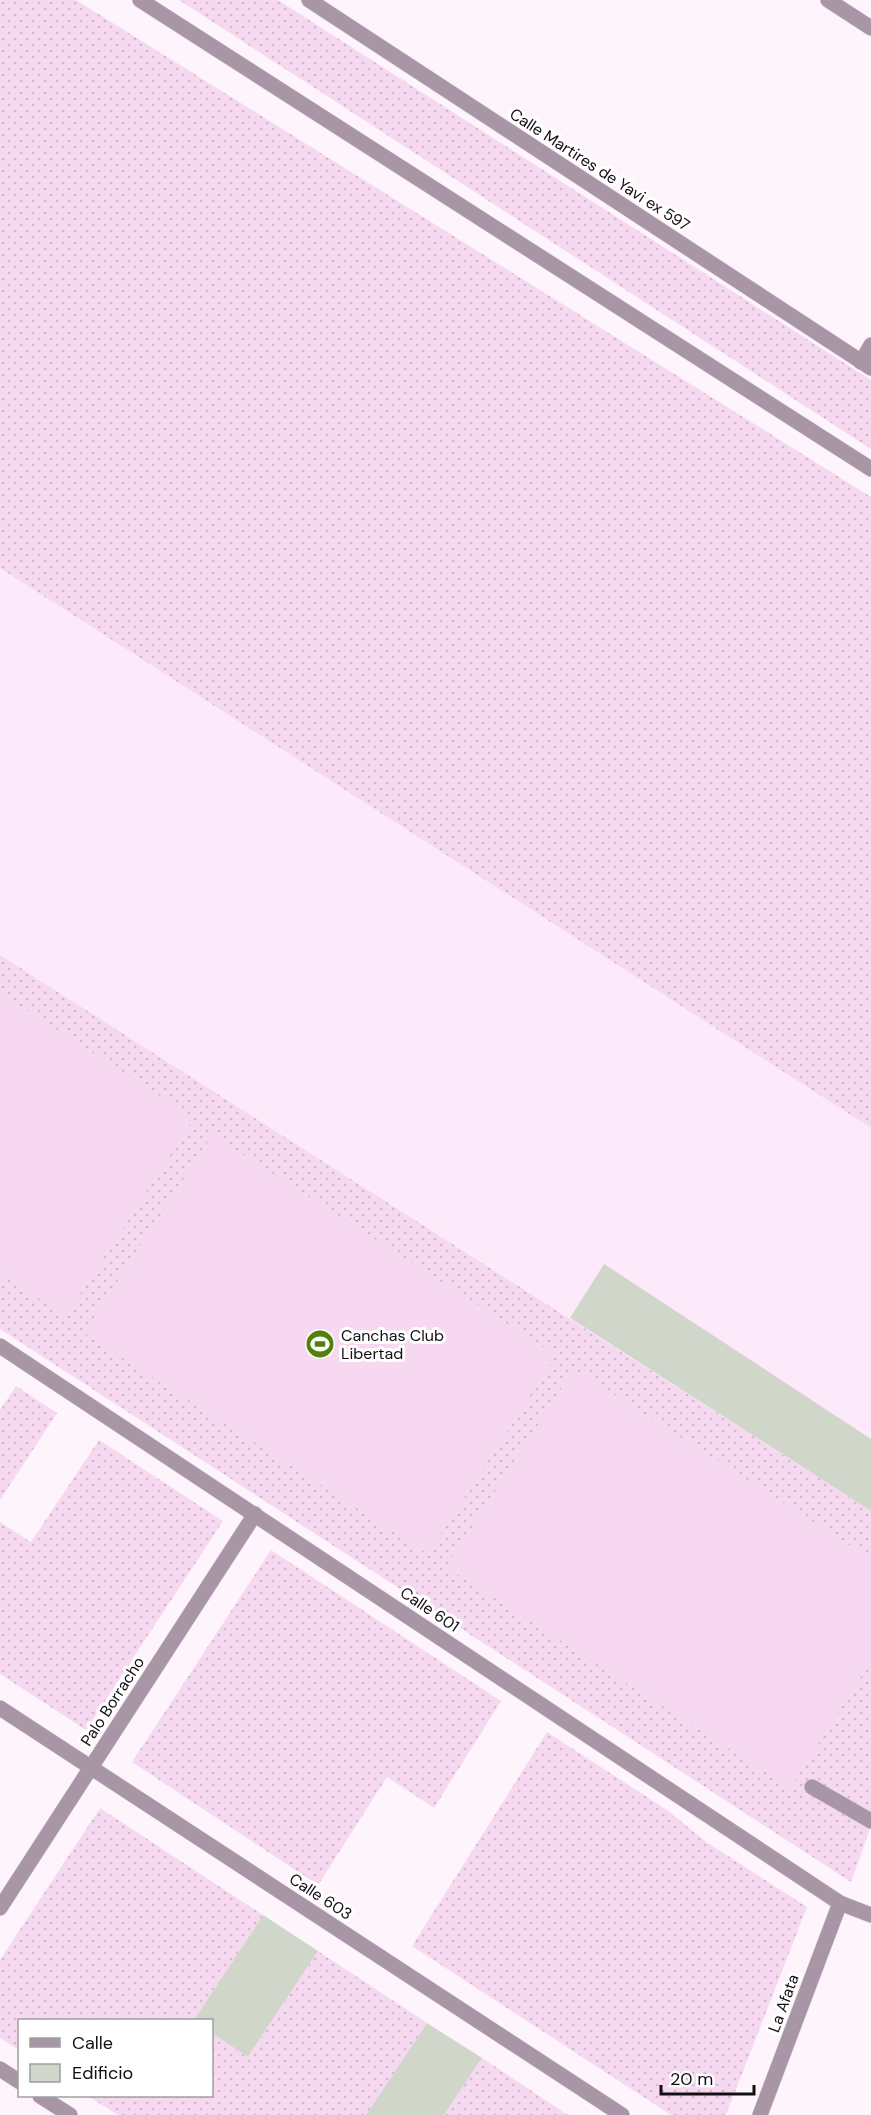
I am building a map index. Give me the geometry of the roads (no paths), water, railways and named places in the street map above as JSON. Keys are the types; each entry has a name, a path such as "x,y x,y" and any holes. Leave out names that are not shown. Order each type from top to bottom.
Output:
{"street":[{"path":"140,0 871,469"},
{"name":"Calle Martires de Yavi ex 597","path":"309,0 866,365"},
{"path":"828,0 871,28"},
{"path":"866,365 871,345"},
{"name":"Calle 601","path":"0,1346 840,1903 871,1915"},
{"name":"Palo Borracho","path":"0,1908 255,1514"},
{"name":"Calle 603","path":"0,1708 622,2115"},
{"path":"812,1787 871,1821"},
{"name":"La Afata","path":"760,2115 840,1903"},
{"path":"0,2069 18,2081"},
{"path":"42,2097 70,2115"}],"place":[{"name":"Canchas Club Libertad","path":"320,1344"}]}
